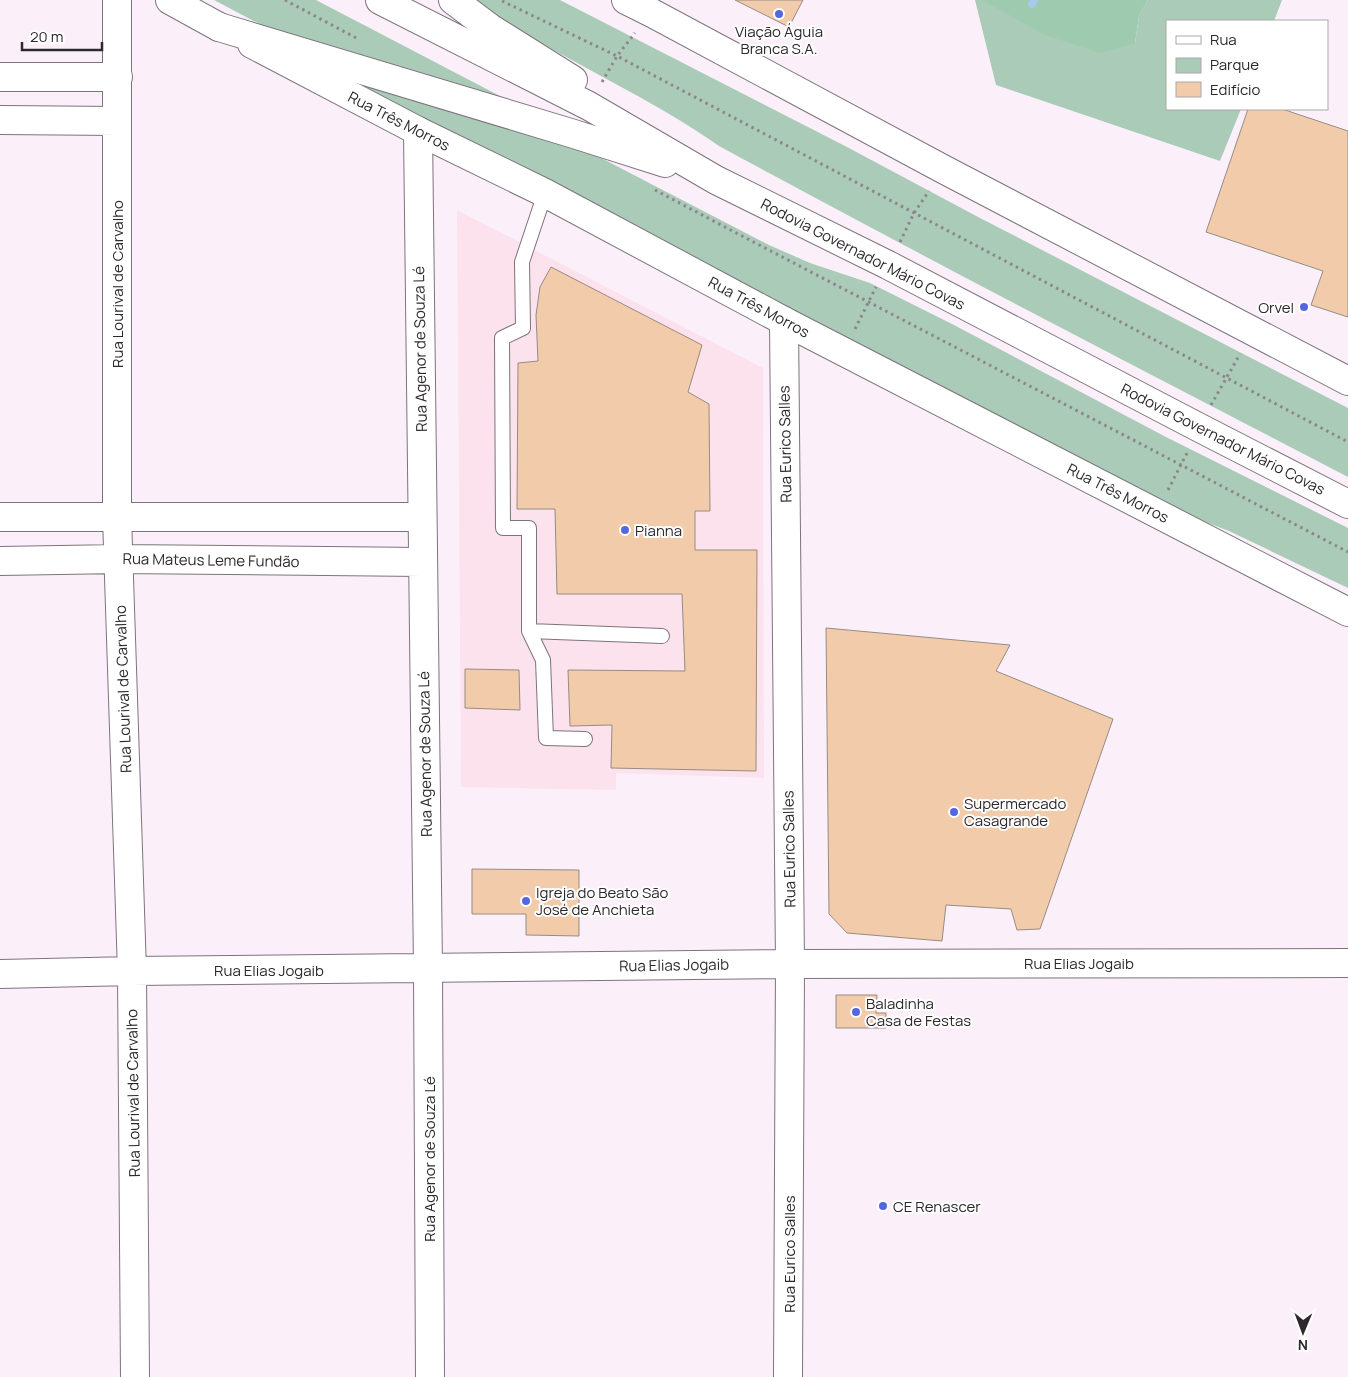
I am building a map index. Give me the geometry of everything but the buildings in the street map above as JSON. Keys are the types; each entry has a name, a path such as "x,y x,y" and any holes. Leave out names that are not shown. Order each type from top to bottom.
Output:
{"main road":[{"name":"Rua Lourival de Carvalho","path":"117,0 117,517 132,971 136,1377"},
{"name":"Rua Três Morros","path":"170,0 418,131 545,193 784,321 1348,612"},
{"name":"Rodovia Governador Mário Covas","path":"380,0 589,106 716,180 888,265 1198,428 1348,504"},
{"path":"453,0 490,28 595,94 716,180"},
{"path":"626,0 943,169 1348,380"},
{"path":"220,27 574,134 716,180"},
{"path":"0,77 118,77"},
{"path":"0,120 117,121"},
{"name":"Rua Agenor de Souza Lé","path":"418,131 428,969 430,1377"},
{"name":"Rua Eurico Salles","path":"784,321 790,964 788,1377"},
{"path":"0,517 422,517"},
{"name":"Rua Mateus Leme Fundão","path":"0,561 119,559 422,562"},
{"name":"Rua Elias Jogaib","path":"0,974 790,964 1348,963"}],"lane":[{"path":"545,193 522,262 523,328 502,338 503,528 529,528 529,631 543,660 546,738 585,739"},
{"path":"529,631 662,636"}],"path":[{"path":"286,0 363,42"},
{"path":"501,0 617,56 1348,442"},
{"path":"647,186 1348,552"}],"shaded area":[{"path":"457,210 763,368 764,778 616,773 616,790 461,787"}],"green space":[{"path":"214,0 316,0 523,108 269,29"},
{"path":"466,0 560,0 1348,408 1348,477 954,272 719,146 653,105"},
{"path":"975,0 982,0 1135,43 1139,16 1148,0 1282,0 1274,20 1166,20 1166,110 1241,110 1220,161 996,85"},
{"path":"982,0 1148,0 1139,16 1135,43 1100,53 1045,35"},
{"path":"336,75 555,136 769,245 810,263 870,283 952,324 1166,437 1348,528 1348,588 1229,531 1169,508"}],"waterway":[{"path":"1032,4 1034,0"}],"place":[{"name":"Viação Águia Branca S.A.","path":"779,14"},
{"name":"Orvel","path":"1304,307"},
{"name":"Pianna","path":"625,530"},
{"name":"Supermercado Casagrande","path":"954,812"},
{"name":"Igreja do Beato São José de Anchieta","path":"526,901"},
{"name":"Baladinha Casa de Festas","path":"856,1012"},
{"name":"CE Renascer","path":"883,1206"}]}
